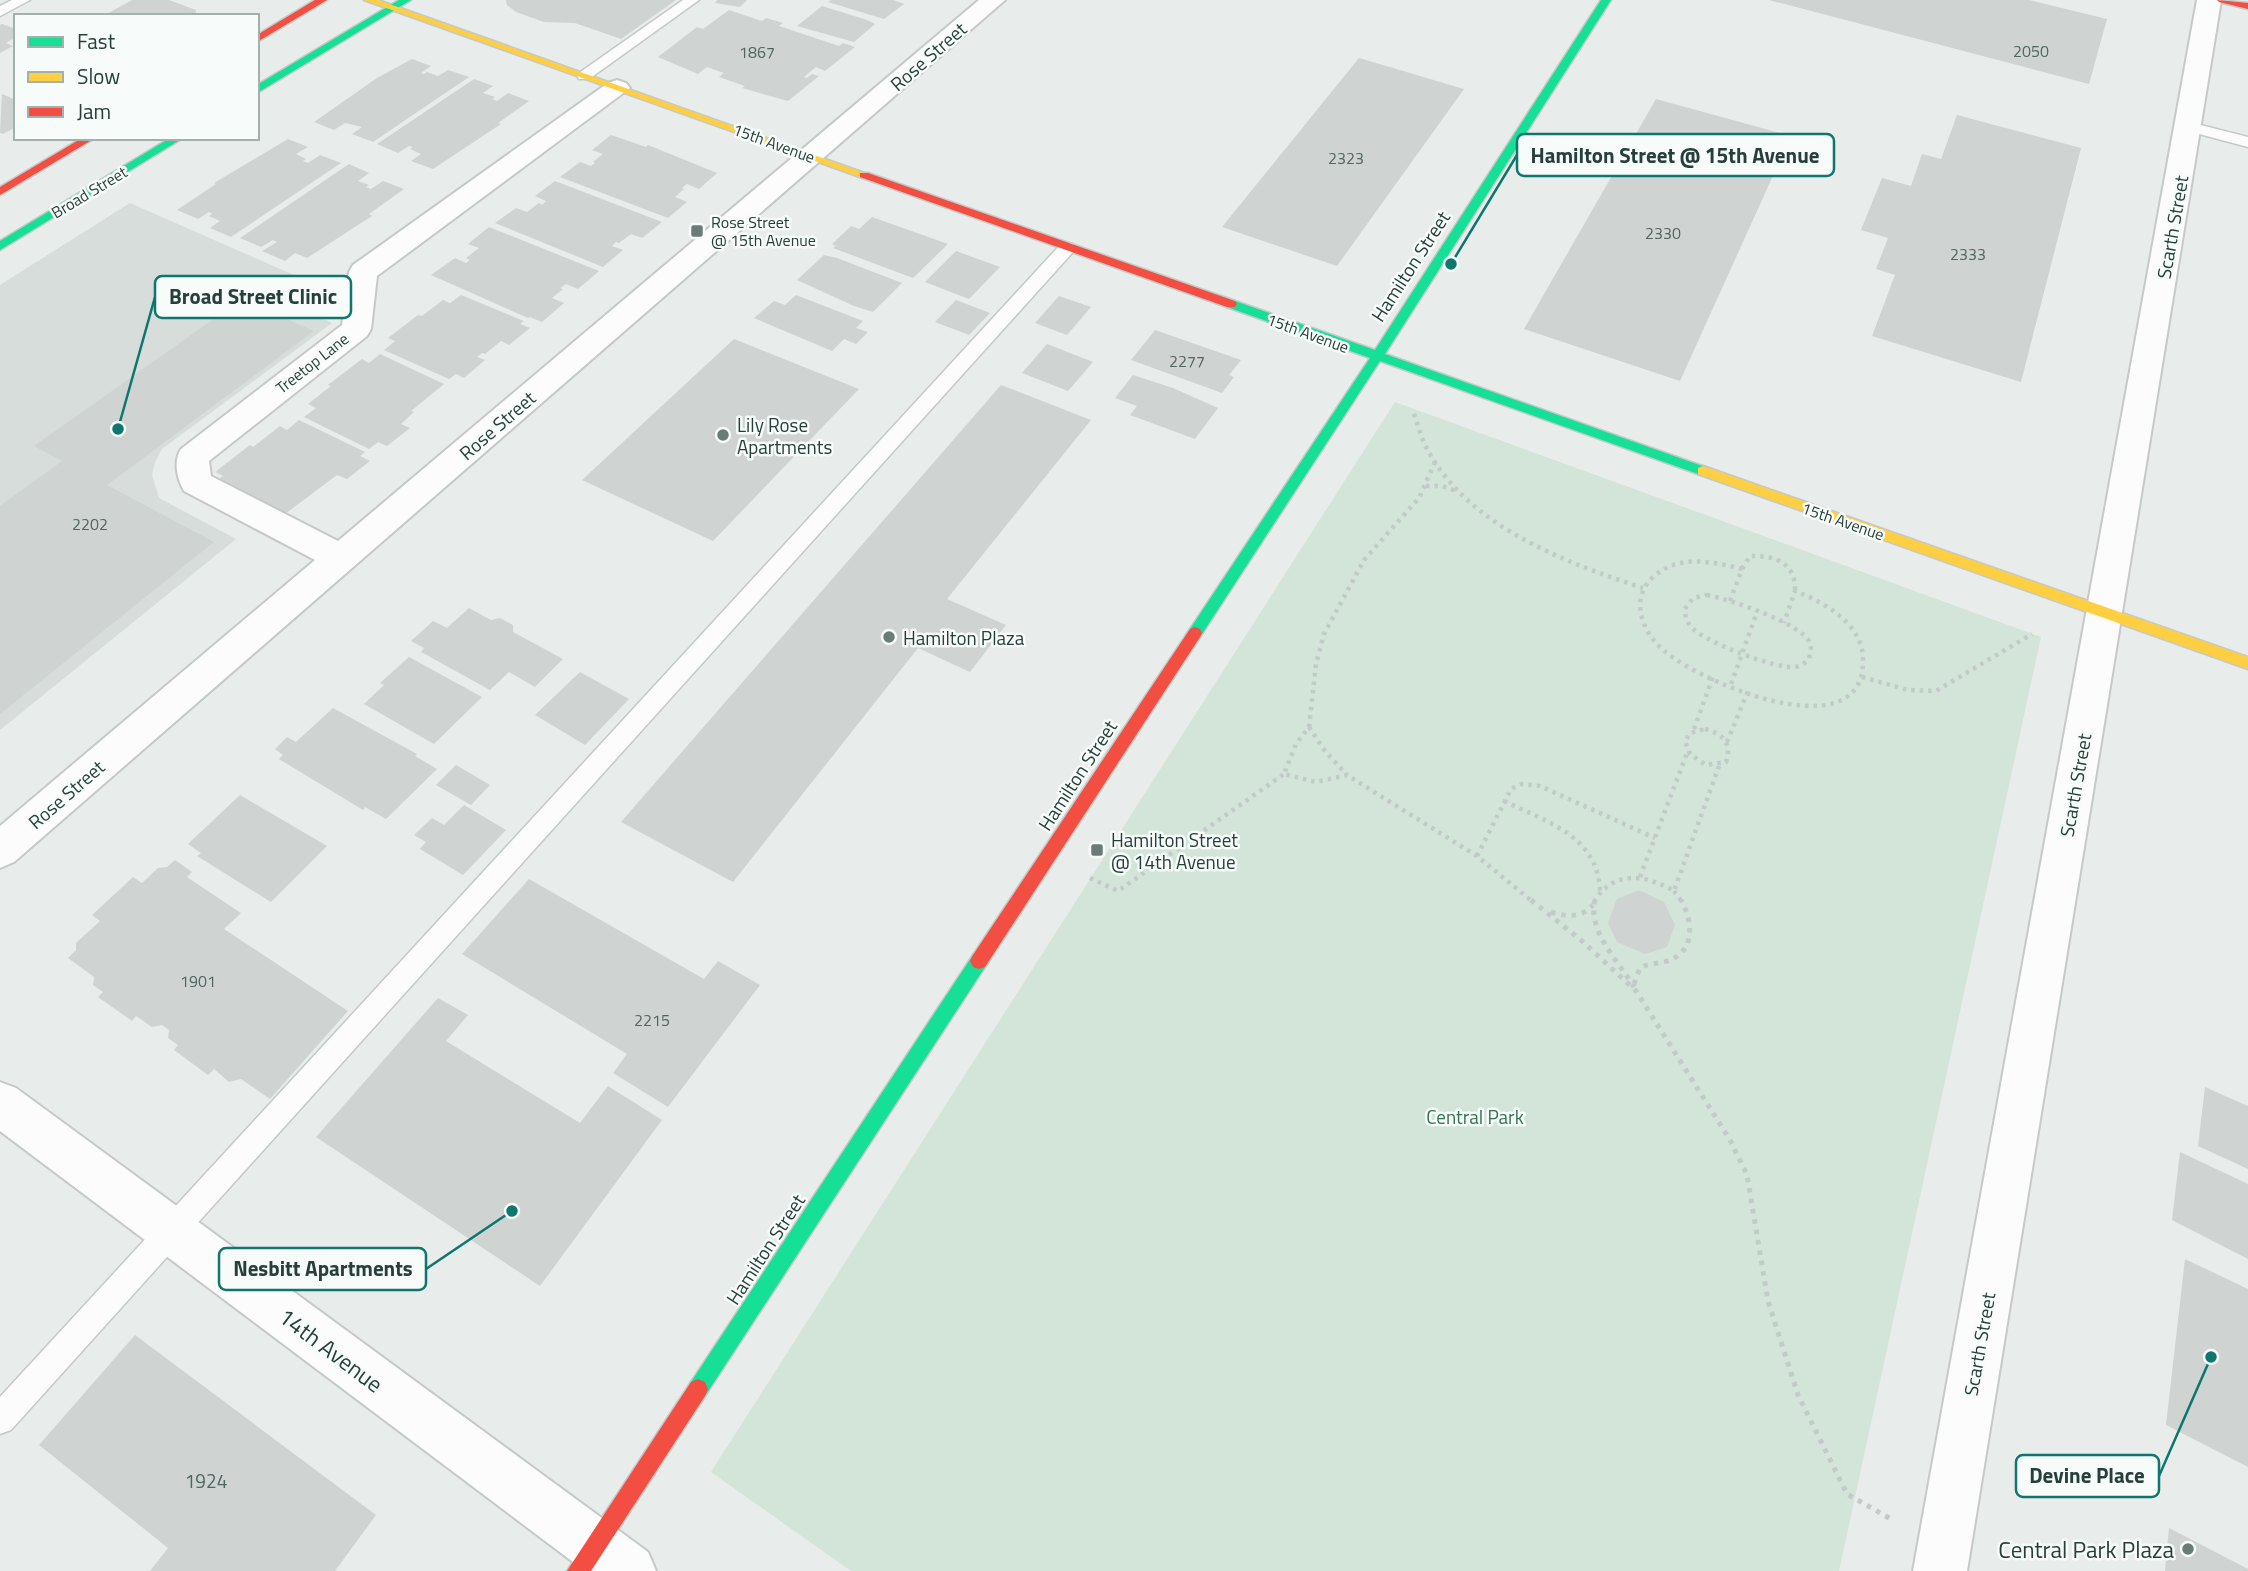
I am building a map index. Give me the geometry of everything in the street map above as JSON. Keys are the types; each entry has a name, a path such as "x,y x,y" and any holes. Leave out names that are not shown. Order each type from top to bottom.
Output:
{"street":[{"path":"259,37 322,0"},
{"name":"15th Avenue","path":"369,0 399,4 584,76 810,157 2248,663"},
{"name":"Rose Street","path":"0,850 993,0"},
{"name":"Hamilton Street","path":"600,1563 1048,858 1377,357 1606,0"},
{"name":"Scarth Street","path":"1942,1560 2209,0"},
{"path":"2222,0 2248,6"},
{"path":"259,89 399,4"},
{"name":"Treetop Lane","path":"341,558 196,483 192,457 356,328 363,272 617,88"},
{"path":"0,192 87,140"},
{"name":"Broad Street","path":"0,246 175,140"},
{"name":"14th Avenue","path":"0,1104 172,1231 600,1563"}],"lane":[{"path":"0,12 23,0"},
{"path":"584,76 692,0"},
{"path":"2189,127 2248,142"},
{"path":"0,1419 1068,248"}],"path":[{"path":"1377,357 1414,413 1422,440 1435,462 1460,492 1488,516 1522,537 1604,576 1643,588"},
{"path":"1048,858 1118,891 1284,774 1296,744 1309,727 1316,664 1324,634 1338,605 1364,561 1389,528 1410,509 1426,486 1435,462"},
{"path":"1426,486 1442,486 1460,492"},
{"path":"1730,601 1750,556 1775,557 1792,570 1797,579 1784,623"},
{"path":"1742,569 1708,560 1683,561 1657,571 1643,588 1640,615 1653,640 1678,662 1779,704 1820,707 1843,699 1855,689 1862,677 1864,656 1853,630 1830,607 1795,591"},
{"path":"1707,595 1730,601 1801,631 1810,642 1811,656 1804,665 1779,666 1700,634 1685,615 1688,603 1693,598 1707,595"},
{"path":"1730,684 1757,612"},
{"path":"1862,677 1905,690 1922,693 1937,691 2029,635 2104,613"},
{"path":"1640,877 1687,752 1685,741 1694,730 1713,677"},
{"path":"1674,891 1719,766 1730,757 1727,742 1748,691"},
{"path":"1309,727 1325,751 1347,775 1477,856 1544,909 1636,991"},
{"path":"1694,730 1709,730 1727,742"},
{"path":"1687,752 1702,764 1719,766"},
{"path":"1284,774 1315,782 1347,775"},
{"path":"1477,856 1504,801 1515,786 1535,785 1655,838"},
{"path":"1504,801 1581,840 1597,864 1601,878 1599,895"},
{"path":"1544,909 1555,914 1576,917 1588,912 1599,895 1616,880 1640,877 1658,882 1674,891 1690,917 1688,943 1672,959 1640,968 1635,975 1636,991"},
{"path":"1595,901 1593,912 1597,932 1623,968 1730,1140 1747,1175 1753,1200 1758,1255 1781,1348 1814,1432 1847,1494 1942,1560"}],"shaded area":[{"path":"130,203 312,283 286,302 332,323 162,449 155,462 152,475 159,498 236,539 0,730 0,285"}],"green space":[{"name":"Central Park","path":"1395,402 2041,637 1839,1571 851,1571 711,1472"}],"building":[{"path":"132,0 169,0 196,10 195,14 107,14"},
{"path":"506,0 676,0 621,39 575,23 544,22 516,12 507,5"},
{"path":"717,0 747,0 740,7 715,3"},
{"path":"893,0 904,4 884,19 828,2"},
{"path":"1769,0 2029,0 2107,19 2089,84"},
{"path":"822,6 875,24 854,42 797,26"},
{"path":"729,10 762,21 766,18 783,23 779,26 839,46 843,43 855,47 825,71 816,67 804,77 812,74 819,76 788,101 742,88 745,86 719,77 724,73 707,67 698,74 658,57 697,27 703,29"},
{"path":"0,25 14,28 14,38 6,43 13,46 0,53"},
{"path":"1359,58 1464,89 1337,266 1222,227"},
{"path":"412,59 431,66 421,73 424,74 427,72 438,76 448,70 469,77 373,142 352,134 362,127 345,123 334,130 314,122 377,78"},
{"path":"474,79 493,86 483,93 495,97 492,99 497,101 508,93 529,101 498,123 501,124 433,169 411,161 421,154 410,149 413,147 409,146 398,153 377,144"},
{"path":"2,94 14,99 14,128 0,133"},
{"path":"1656,99 1791,136 1680,381 1524,329"},
{"path":"1957,115 2081,148 2021,382 1872,336 1895,275 1876,269 1888,238 1861,230 1882,178 1911,186 1922,154 1941,159"},
{"path":"611,135 646,147 648,145 717,173 699,189 687,184 682,188 684,189 675,197 687,202 668,218 560,177 580,162 591,166 595,163 593,162 603,154 592,150"},
{"path":"288,139 308,147 296,154 306,159 303,161 308,163 320,155 341,163 231,237 210,228 220,221 209,216 212,214 209,212 198,219 177,210 216,184 214,183"},
{"path":"349,164 369,173 358,181 369,185 366,187 371,189 383,181 404,189 369,214 372,216 307,258 295,253 285,261 262,251 277,242 273,240 261,247 240,238"},
{"path":"555,181 662,222 642,238 631,234 619,243 616,242 612,246 623,250 603,267 495,223 516,208 527,212 539,203 542,205 546,201 535,196"},
{"path":"872,217 948,244 913,278 833,248 836,246 832,244 851,226 859,229"},
{"path":"489,227 599,271 578,289 566,284 560,288 563,289 552,298 564,303 542,322 431,275 455,258 466,263 470,260 466,258 479,248 468,244"},
{"path":"956,251 1000,267 969,299 925,282"},
{"path":"824,255 902,283 873,312 854,306 797,280"},
{"path":"461,295 524,321 520,324 530,328 509,345 501,341 485,354 482,353 477,357 485,360 464,378 456,374 449,379 384,350 395,341 388,338 418,315 422,316 443,300 450,303"},
{"path":"796,295 863,321 856,328 868,332 856,344 844,339 832,351 754,318 774,301 785,305"},
{"path":"1059,296 1091,307 1067,335 1035,323"},
{"path":"242,299 314,331 107,485 214,542 0,714 0,506 62,461 34,446"},
{"path":"956,300 990,313 969,335 935,322"},
{"path":"1155,330 1241,360 1229,375 1234,377 1222,393 1131,360"},
{"name":"Lily Rose Apartments","path":"734,339 859,389 713,541 582,480"},
{"path":"1047,344 1093,362 1068,391 1022,373"},
{"path":"380,354 444,384 411,411 414,412 401,424 410,428 387,446 378,442 369,449 304,417 316,408 308,404 331,386 328,385 362,359 369,363"},
{"path":"1133,375 1173,388 1218,408 1195,439 1130,415 1137,406 1115,398"},
{"name":"Hamilton Plaza","path":"1001,385 1091,420 947,599 1006,625 970,672 918,648 733,882 621,822"},
{"path":"299,420 365,452 360,456 370,461 347,479 337,475 277,520 210,486 223,476 215,472 250,445 253,447 280,426 287,430"},
{"path":"469,608 491,620 500,618 513,625 513,632 563,659 535,687 509,672 490,690 421,652 424,648 411,641 433,621 447,628"},
{"path":"409,657 482,697 434,744 364,704 384,685 380,683"},
{"path":"580,672 629,699 585,745 535,715"},
{"path":"333,708 417,754 415,756 437,769 386,819 365,807 363,810 279,759 283,755 275,749 287,737 296,742"},
{"path":"456,765 490,785 471,805 436,785"},
{"path":"240,795 327,846 271,902 197,856 201,853 188,844"},
{"path":"464,805 506,830 463,875 420,849 426,842 414,835 432,818 444,825"},
{"path":"175,860 192,872 187,877 241,913 224,929 348,1011 270,1099 241,1079 229,1082 214,1069 208,1075 174,1050 178,1045 168,1038 169,1030 162,1025 152,1027 136,1016 132,1021 98,997 103,992 93,985 94,977 68,958 76,950 76,943 100,921 92,915 133,877 142,883 158,868 167,867"},
{"path":"529,879 704,979 718,961 760,985 668,1107 613,1073 627,1054 462,954"},
{"path":"1639,890 1664,902 1675,925 1667,947 1645,954 1617,942 1608,923 1617,899"},
{"path":"438,998 468,1015 446,1041 580,1123 608,1086 662,1120 540,1286 316,1137"},
{"path":"2205,1087 2248,1106 2248,1169 2198,1146"},
{"path":"2180,1152 2248,1184 2248,1259 2172,1220"},
{"path":"2185,1259 2248,1289 2248,1467 2166,1425"},
{"path":"135,1335 376,1515 335,1571 150,1571 168,1548 39,1445"},
{"name":"Central Park Plaza","path":"2169,1528 2248,1569 2248,1571 2165,1571"}],"traffic: fast":[{"path":"259,89 406,0"},
{"path":"1195,633 1377,357 1606,0"},
{"path":"0,246 175,140"},
{"path":"1231,304 1703,471"},
{"path":"698,1389 979,961"}],"traffic: slow":[{"path":"369,0 864,175"},
{"path":"1703,471 2248,663"}],"traffic: jam":[{"path":"259,38 322,0"},
{"path":"2222,0 2248,6"},
{"path":"0,192 87,140"},
{"path":"864,175 1231,304"},
{"path":"979,961 1195,633"},
{"path":"578,1571 698,1389"}],"place":[{"name":"Rose Street @ 15th Avenue","path":"697,231"},
{"name":"Hamilton Street @ 15th Avenue","path":"1451,264"},
{"name":"Broad Street Clinic","path":"118,429"},
{"name":"Lily Rose Apartments","path":"723,435"},
{"name":"Hamilton Plaza","path":"889,637"},
{"name":"Hamilton Street @ 14th Avenue","path":"1097,850"},
{"name":"Nesbitt Apartments","path":"512,1211"},
{"name":"Devine Place","path":"2211,1357"},
{"name":"Central Park Plaza","path":"2188,1549"}]}
